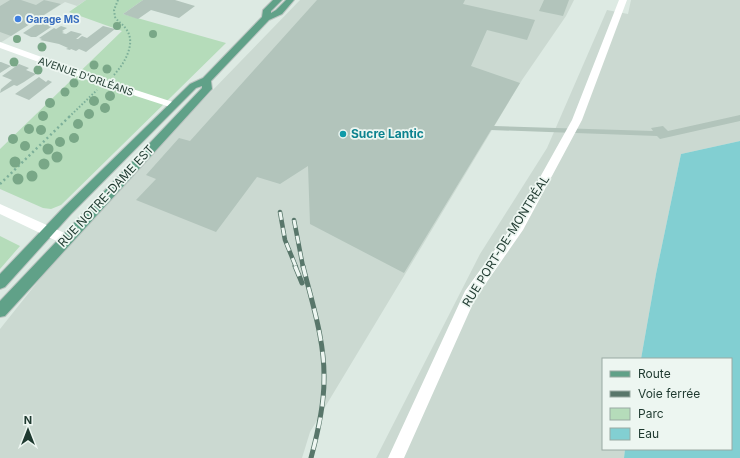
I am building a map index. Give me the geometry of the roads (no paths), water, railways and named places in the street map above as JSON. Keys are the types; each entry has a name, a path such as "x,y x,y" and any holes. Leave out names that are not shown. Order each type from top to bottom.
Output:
{"main road":[{"name":"RUE NOTRE-DAME EST","path":"266,18 267,10 275,0"},
{"name":"RUE NOTRE-DAME EST","path":"0,283 173,105 193,86 206,80 266,18 279,12 290,0"},
{"name":"RUE NOTRE-DAME EST","path":"0,311 207,89 206,80"}],"street":[{"name":"RUE PORT-DE-MONTRÉAL","path":"396,458 470,295 518,226 578,120 622,0"},
{"name":"AVENUE D'ORLÉANS","path":"0,45 105,83 173,105"},
{"path":"0,209 65,240"}],"water":[{"path":"740,141 740,458 624,458 625,450 732,450 732,358 641,358 656,274 681,154"}],"railway":[{"path":"280,212 285,240 296,267"},
{"path":"294,220 303,267"},
{"path":"295,266 302,283"},
{"path":"303,266 317,322 324,365 322,409 311,458"}],"place":[{"name":"Garage MS","path":"18,19"},
{"name":"Sucre Lantic","path":"343,134"}]}
